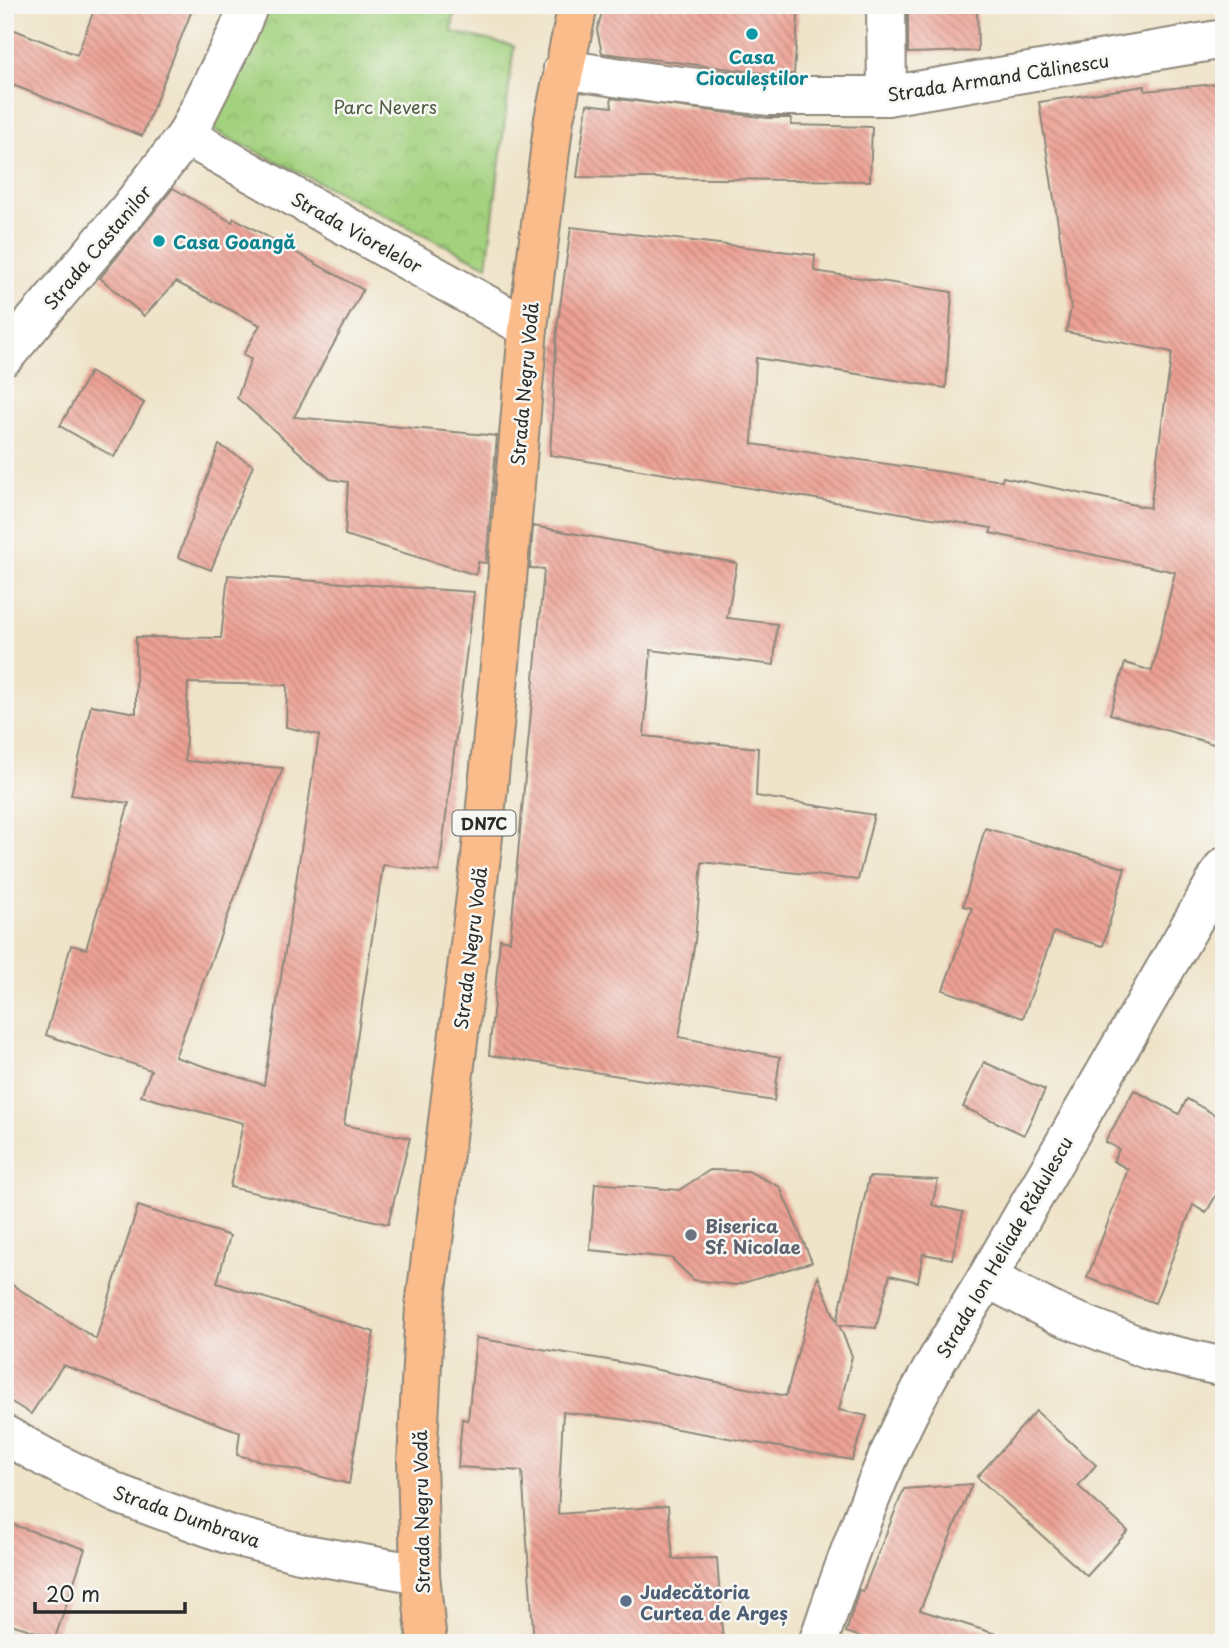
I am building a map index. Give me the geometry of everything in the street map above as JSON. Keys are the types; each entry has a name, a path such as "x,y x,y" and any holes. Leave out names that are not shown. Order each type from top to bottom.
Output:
{"main road":[{"name":"Strada Negru Vodă","path":"427,1643 421,1574 417,1461 425,1306 481,856 528,328 554,119 578,5"}],"street":[{"name":"Strada Castanilor","path":"5,356 130,208 186,136 249,5"},
{"path":"886,5 887,96"},
{"name":"Strada Armand Călinescu","path":"563,69 654,83 770,96 887,96 1224,39"},
{"name":"Strada Viorelelor","path":"186,136 528,328"},
{"name":"Strada Ion Heliade Rădulescu","path":"818,1643 867,1508 897,1436 949,1340 1224,867"},
{"path":"987,1278 1057,1314 1149,1350 1215,1365 1224,1364"},
{"name":"Strada Dumbrava","path":"5,1435 118,1494 230,1535 300,1553 421,1574"}],"green space":[{"name":"Parc Nevers","path":"265,5 455,5 452,32 514,46 487,266 205,126"}],"building":[{"path":"96,5 194,5 142,136 5,82 5,26 77,55"},
{"path":"604,5 799,5 794,74 771,74 602,53 597,30"},
{"path":"908,5 977,5 978,51 908,53"},
{"path":"1224,83 1224,722 1217,745 1110,714 1125,663 1152,671 1175,572 990,533 992,528 550,455 557,328 571,227 815,255 814,271 952,292 946,388 756,358 752,444 1002,481 1003,477 1150,508 1172,352 1066,332 1071,308 1039,102 1145,86 1145,91"},
{"path":"611,98 768,118 791,118 791,125 872,127 870,181 577,177 587,104 612,107"},
{"path":"173,188 232,222 234,218 363,290 294,417 497,436 486,563 478,562 476,575 345,535 348,482 330,479 237,398 251,359 243,355 260,325 176,282 144,316 100,278"},
{"path":"90,372 144,403 114,457 60,426"},
{"path":"219,445 253,465 211,570 178,557"},
{"path":"533,526 737,563 727,618 777,624 774,665 651,650 644,736 758,748 756,796 874,815 858,880 702,862 695,941 679,1037 780,1057 774,1101 489,1055 500,939 510,941 544,569 530,568"},
{"path":"228,575 474,592 439,872 383,865 344,1125 410,1138 388,1224 230,1187 243,1123 141,1096 151,1070 46,1035 71,945 86,949 129,803 71,795 91,705 136,713 136,637 221,638","holes":["188,683 287,685 286,727 319,735 264,1085 175,1057 283,768 185,761"]},
{"path":"985,828 1125,868 1103,946 1054,932 1023,1018 943,990 972,908 963,906"},
{"path":"984,1062 1045,1090 1024,1135 963,1107"},
{"path":"1134,1090 1179,1114 1187,1099 1224,1120 1224,1181 1206,1213 1193,1205 1155,1303 1087,1278 1128,1169 1113,1161 1119,1149 1105,1142"},
{"name":"Biserica Sf. Nicolae","path":"710,1170 748,1171 780,1187 812,1262 736,1285 694,1280 671,1258 590,1250 595,1183 679,1190"},
{"path":"869,1177 938,1180 932,1205 963,1212 952,1259 923,1254 918,1282 890,1275 876,1328 839,1325 852,1356 839,1410 867,1416 852,1460 621,1419 563,1412 558,1514 668,1506 673,1559 717,1558 723,1643 534,1643 522,1471 458,1467 462,1419 468,1420 476,1338 614,1361 786,1396 818,1276 837,1322"},
{"path":"138,1206 230,1236 217,1283 374,1332 349,1484 237,1455 240,1432 63,1365 31,1414 5,1398 5,1280 96,1339"},
{"path":"1036,1411 1096,1465 1078,1486 1128,1531 1087,1576 977,1477"},
{"path":"972,1484 920,1610 996,1634 995,1643 879,1643 846,1632 859,1590 863,1591 904,1489"},
{"path":"5,1522 85,1549 55,1638 5,1622"}],"place":[{"name":"Casa Cioculeștilor","path":"752,34"},
{"name":"Casa Goangă","path":"159,241"},
{"name":"Biserica Sf. Nicolae","path":"691,1235"},
{"name":"Judecătoria Curtea de Argeș","path":"626,1601"}]}
